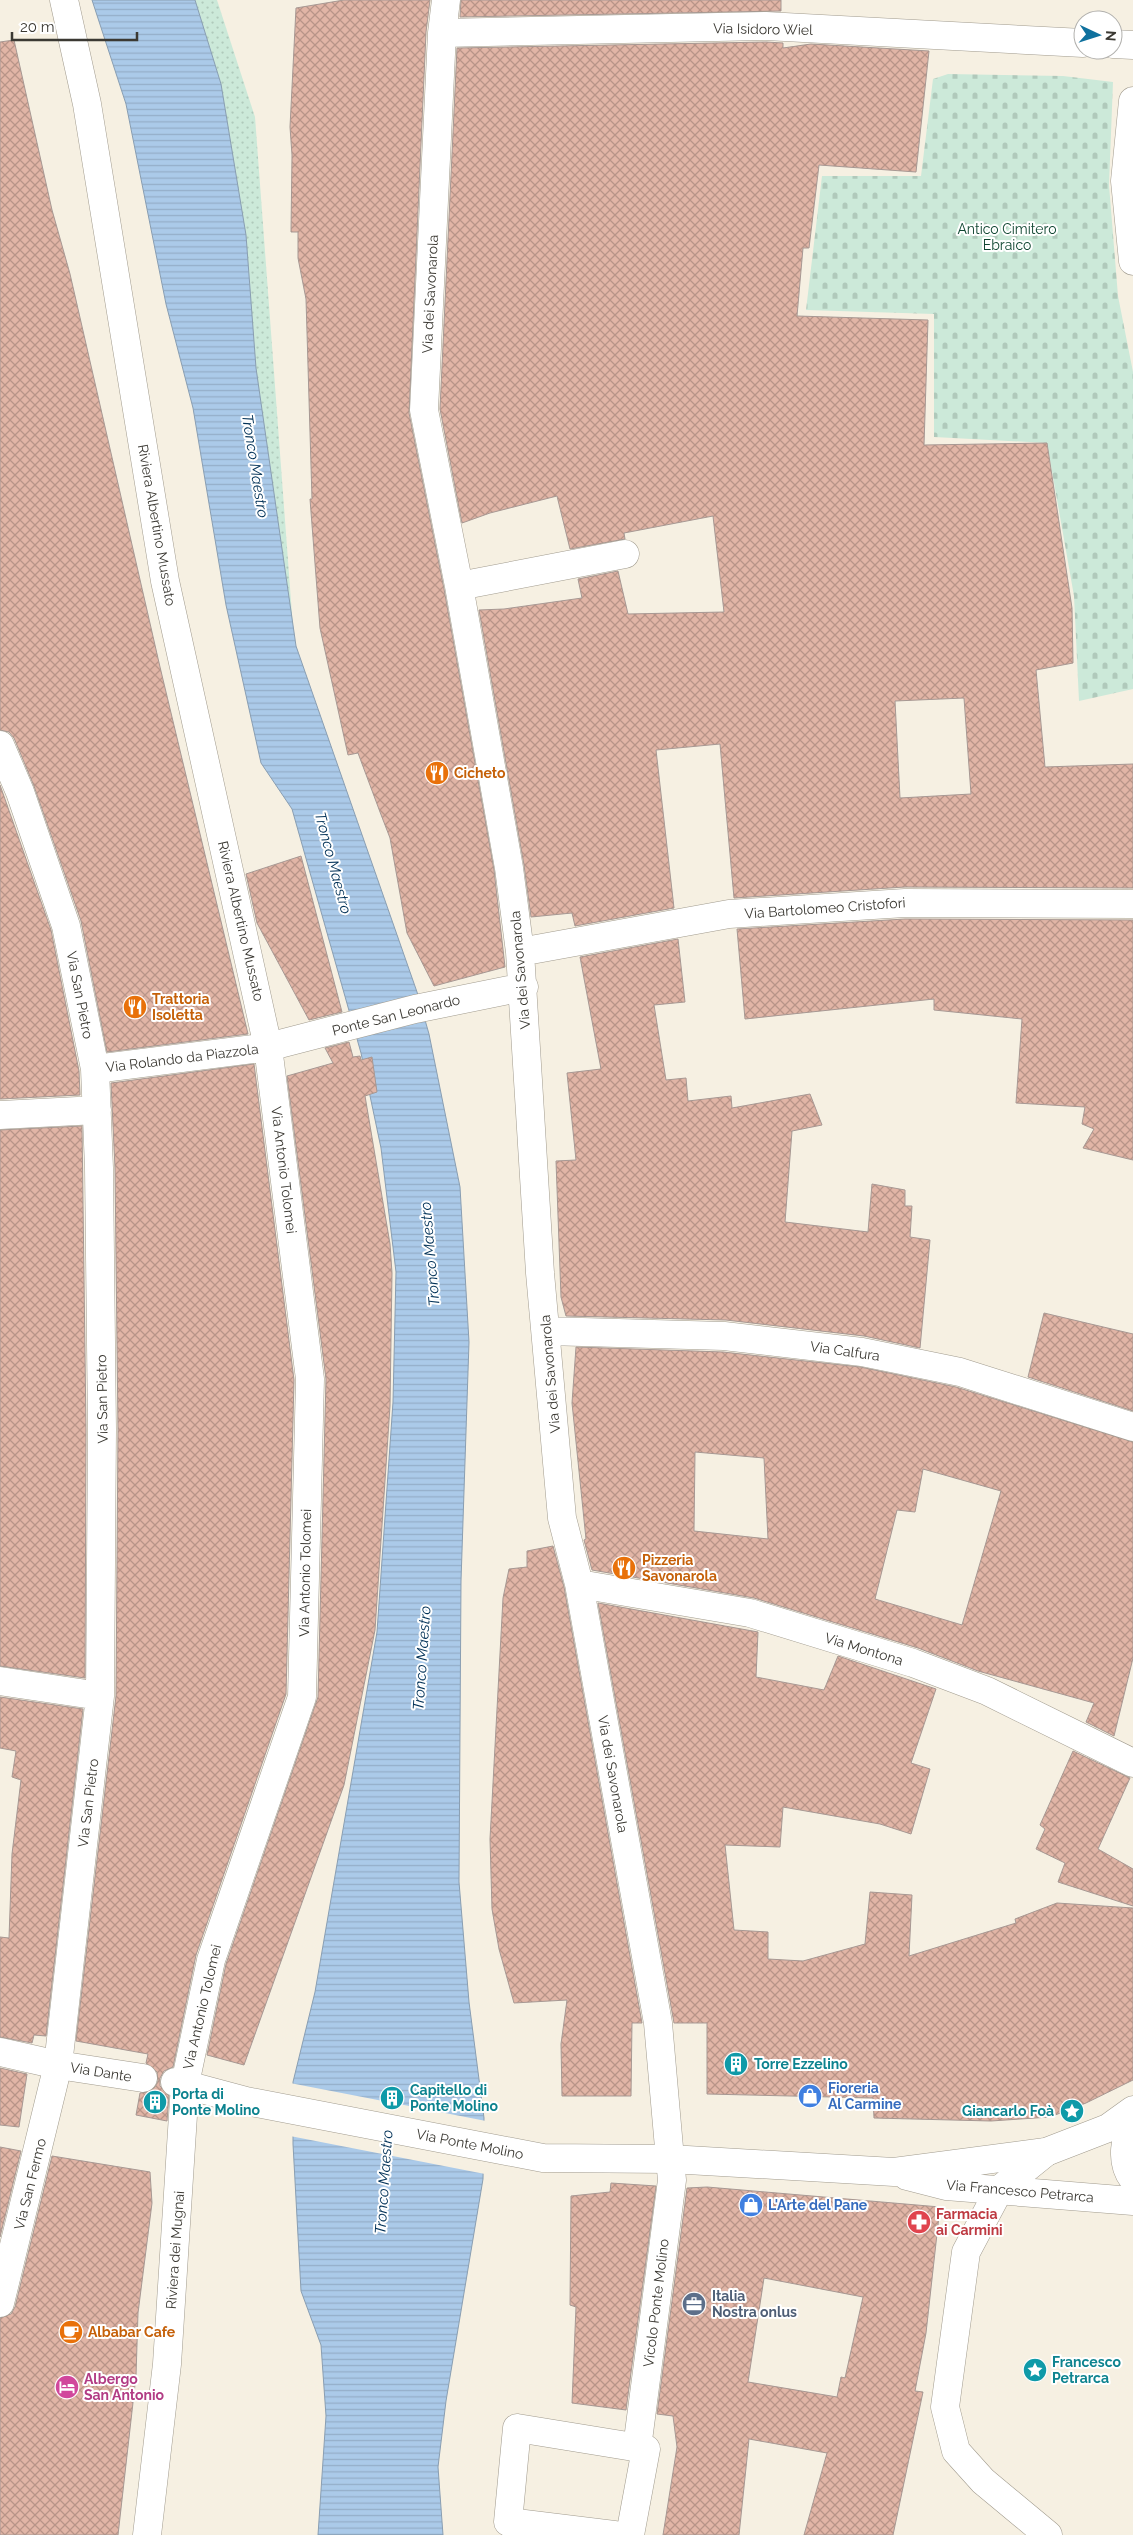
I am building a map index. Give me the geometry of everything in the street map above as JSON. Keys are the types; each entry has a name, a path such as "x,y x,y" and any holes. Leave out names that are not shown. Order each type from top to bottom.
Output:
{"street":[{"name":"Riviera Albertino Mussato","path":"64,0 87,104 165,581 268,1047"},
{"name":"Via dei Savonarola","path":"446,0 442,33 424,410 459,586 509,868 524,986 540,1273 547,1331 562,1518 579,1584 658,2023 670,2159"},
{"name":"Via Isidoro Wiel","path":"442,33 766,26 1073,42"},
{"path":"1133,101 1125,181 1133,261"},
{"path":"459,586 625,554"},
{"name":"Via San Pietro","path":"0,745 20,792 66,926 95,1069 97,1110 102,1430 100,1696 58,2065"},
{"name":"Via Bartolomeo Cristofori","path":"520,952 729,914 905,903 1133,904"},
{"name":"Ponte San Leonardo","path":"268,1047 415,1009 524,986"},
{"name":"Via Rolando da Piazzola","path":"95,1069 268,1047"},
{"name":"Via Antonio Tolomei","path":"180,2083 191,2052 211,1960 302,1697 310,1379 268,1047"},
{"path":"0,1115 97,1110"},
{"name":"Via Calfura","path":"547,1331 724,1336 862,1352 960,1372 1133,1426"},
{"name":"Via Montona","path":"579,1584 750,1612 913,1663 987,1690 1132,1753"},
{"path":"0,1681 100,1696"},
{"name":"Via Dante","path":"0,2052 58,2065 143,2078"},
{"name":"Via San Fermo","path":"0,2303 58,2065"},
{"name":"Via Ponte Molino","path":"180,2083 246,2101 543,2158 670,2159"},
{"name":"Riviera dei Mugnai","path":"147,2535 167,2364 180,2083"},
{"name":"Via Francesco Petrarca","path":"670,2159 894,2172 1046,2152 1108,2128 1133,2110"},
{"name":"Via Francesco Petrarca","path":"894,2172 946,2186 999,2190 1128,2193 1124,2155 1133,2118"},
{"path":"1046,2152 999,2190 966,2252 945,2407 956,2451 983,2481 1048,2535"},
{"name":"Vicolo Ponte Molino","path":"630,2535 646,2449 639,2448 672,2180 670,2159"},
{"path":"614,2535 508,2522 517,2428 639,2448"}],"green space":[{"path":"163,0 217,0 255,117 298,695"},
{"name":"Antico Cimitero Ebraico","path":"948,74 1063,76 1113,82 1109,185 1118,296 1133,372 1133,689 1079,701 1074,596 1047,443 934,437 934,314 806,310 822,176 921,176 933,79"}],"water":[{"name":"Tronco Maestro","path":"92,0 195,0 221,84 246,235 256,368 296,646 417,992 429,1034 460,1187 469,1342 461,1581 459,1882 469,2002 484,2118 483,2179 446,2401 438,2467 443,2535 318,2535 326,2416 321,2345 301,2291 293,2144 293,2082 315,1992 377,1632 393,1402 396,1272 381,1148 361,1053 292,809 261,763 226,605 193,408 166,304 126,104"}],"pier":[{"path":"290,2083 383,2101 386,2093 400,2096 399,2104 486,2121 485,2174 290,2136"}],"building":[{"path":"344,0 430,0 426,32 409,413 444,589 494,870 505,967 434,986 407,933 390,838 358,753 348,755 320,628 310,499 312,499 306,299 298,258 298,232 291,232 292,155 290,127 296,8"},
{"path":"461,0 781,0 781,11 460,17"},
{"path":"14,40 52,210 70,274 160,667 248,1034 107,1052 81,921 34,786 14,738 9,732 0,730 0,42"},
{"path":"766,42 783,43 783,48 811,44 929,51 916,172 819,165 809,248 803,248 797,316 928,320 924,445 1047,443 1072,608 1073,663 1036,670 1045,767 1133,764 1133,888 905,887 734,898 720,744 656,750 674,908 575,926 572,913 531,917 524,865 479,610 504,609 582,598 578,579 618,571 628,614 724,612 713,516 624,533 625,539 570,549 557,496 490,513 462,523 440,409 457,48","holes":["964,698 971,794 900,798 895,701"]},
{"path":"0,785 51,930 79,1071 80,1095 0,1099"},
{"path":"301,856 342,1012 309,1020 257,923 246,874"},
{"path":"905,919 1133,920 1133,1160 1083,1148 1094,1129 1082,1124 1085,1107 1016,1103 1022,1019 934,1010 934,999 745,1019 737,929"},
{"path":"678,939 685,1002 654,1005 666,1080 686,1078 688,1101 731,1096 732,1108 810,1094 822,1125 792,1131 785,1222 868,1232 872,1184 905,1190 905,1206 912,1206 910,1237 930,1240 920,1348 864,1336 726,1320 566,1316 561,1297 556,1161 576,1160 567,1073 601,1069 580,957"},
{"path":"349,1042 353,1057 360,1056 361,1060 372,1057 377,1092 365,1096 390,1244 392,1273 390,1406 375,1630 344,1785 244,2065 207,2055 226,1964 318,1697 326,1379 287,1076 333,1063 325,1048"},
{"path":"254,1064 294,1380 286,1694 196,1955 173,2067 164,2071 160,2078 160,2086 169,2096 167,2121 136,2115 140,2093 149,2092 158,2081 157,2072 146,2063 148,2054 76,2041 116,1696 118,1430 115,1168 111,1083"},
{"path":"82,1126 86,1430 85,1678 0,1666 0,1130"},
{"path":"1044,1313 1133,1334 1133,1411 1028,1377"},
{"path":"576,1347 723,1352 860,1367 956,1387 1133,1442 1133,1658 1114,1736 1086,1722 1094,1703 978,1671 918,1648 754,1598 592,1570 584,1540 586,1539 572,1403","holes":["695,1452 764,1458 768,1539 694,1531","923,1469 1001,1491 962,1625 875,1599 897,1510 915,1512"]},
{"path":"553,1546 564,1587 642,2023 632,2023 631,2096 562,2096 561,2044 567,2000 514,2003 499,1949 492,1909 490,1839 503,1598 509,1569 527,1567 527,1551"},
{"path":"598,1603 758,1632 756,1677 824,1690 838,1656 936,1689 911,1763 930,1769 911,1834 880,1824 783,1807 780,1847 725,1845 734,1930 768,1932 768,1959 803,1961 865,1944 870,1892 912,1895 909,1956 1016,1923 1015,1919 1057,1903 1133,1908 1133,2080 1086,2103 1050,2117 991,2121 874,2118 873,2098 707,2094 707,2023 674,2023"},
{"path":"0,1697 83,1709 46,2036 34,2035 32,2043 0,2037 0,1937 9,1938 12,1854 21,1780 12,1777 16,1751 0,1748"},
{"path":"1073,1751 1130,1778 1098,1849 1133,1869 1133,1906 1058,1882 1065,1863 1036,1849 1045,1829 1040,1825"},
{"path":"0,2068 27,2074 19,2127 0,2125"},
{"path":"0,2147 21,2151 0,2237"},
{"path":"52,2156 150,2172 152,2203 138,2313 136,2376 118,2535 0,2535 0,2318 11,2314 15,2307"},
{"path":"611,2183 656,2186 626,2410 572,2403 576,2307 570,2305 571,2196 610,2192"},
{"path":"707,2187 940,2207 926,2333 915,2391 923,2392 893,2535 804,2535 827,2453 749,2439 739,2535 663,2535 677,2447 673,2416 657,2414 687,2188","holes":["764,2278 863,2297 845,2378 841,2377 837,2397 748,2382"]}],"place":[{"name":"Cicheto","path":"437,773"},
{"name":"Trattoria Isoletta","path":"135,1007"},
{"name":"Pizzeria Savonarola","path":"624,1568"},
{"name":"Torre Ezzelino","path":"736,2064"},
{"name":"Fioreria Al Carmine","path":"810,2096"},
{"name":"Capitello di Ponte Molino","path":"392,2098"},
{"name":"Porta di Ponte Molino","path":"155,2102"},
{"name":"Giancarlo Foà","path":"1072,2111"},
{"name":"L'Arte del Pane","path":"751,2205"},
{"name":"Farmacia ai Carmini","path":"919,2222"},
{"name":"Italia Nostra onlus","path":"694,2304"},
{"name":"Albabar Cafe","path":"71,2332"},
{"name":"Francesco Petrarca","path":"1035,2370"},
{"name":"Albergo San Antonio","path":"67,2387"}]}
